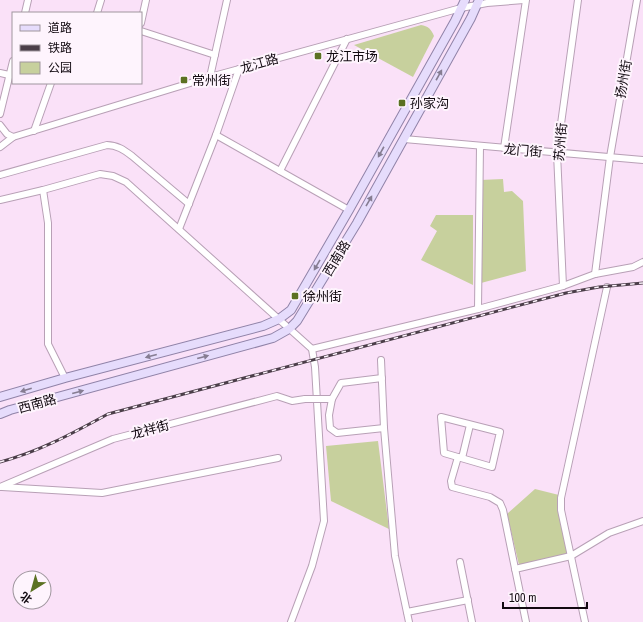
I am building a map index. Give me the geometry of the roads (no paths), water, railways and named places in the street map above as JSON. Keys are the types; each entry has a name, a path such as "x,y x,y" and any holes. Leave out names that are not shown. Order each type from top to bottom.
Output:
{"main road":[{"name":"西南路","path":"0,414 273,338 290,328 297,321 360,216 471,18 478,2"},
{"path":"0,398 65,378 263,326 279,319 291,310 349,210 463,4"},
{"path":"391,135 403,140"},
{"path":"349,210 360,216"}],"street":[{"path":"25,12 28,0"},
{"path":"97,12 101,0"},
{"path":"142,18 146,0"},
{"path":"210,77 227,0"},
{"path":"504,148 525,0"},
{"name":"龙江路","path":"0,147 13,137 210,77 347,39 463,4 525,0"},
{"name":"苏州街","path":"563,286 557,153 578,0"},
{"name":"扬州街","path":"596,274 610,157 637,0"},
{"path":"142,30 215,55"},
{"path":"280,171 347,39"},
{"path":"0,114 12,64"},
{"path":"179,229 216,135 239,69"},
{"path":"0,72 9,75"},
{"path":"34,131 51,84"},
{"path":"0,125 7,134 13,137"},
{"path":"216,135 349,210"},
{"name":"龙门街","path":"403,140 643,160"},
{"path":"0,175 107,145 113,145 127,152 189,204"},
{"path":"478,308 480,146"},
{"path":"0,200 100,174 113,176 126,182 312,349 316,368 324,521 312,566 292,622"},
{"path":"43,190 48,223 48,344 65,378"},
{"path":"312,349 563,286 596,274 633,267 643,262"},
{"path":"585,622 561,510 560,498 607,287"},
{"path":"381,360 384,428 395,556 409,622"},
{"path":"382,378 341,383 332,399 329,415 330,428 337,433 384,428"},
{"name":"龙祥街","path":"0,487 113,439 277,396 292,401 306,399 332,399"},
{"path":"441,417 500,432 492,467 460,458 444,453 441,417"},
{"path":"470,425 451,481 452,487 490,497 500,503 504,510 526,622"},
{"path":"0,487 102,493 278,458"},
{"path":"515,569 571,556 609,533 641,521"},
{"path":"460,562 472,622"},
{"path":"407,612 468,600"}],"railway":[{"path":"0,462 42,447 69,435 108,414 566,293 599,287 643,283"}],"place":[{"name":"龙江市场","path":"318,56"},
{"name":"常州街","path":"184,80"},
{"name":"孙家沟","path":"402,103"},
{"name":"徐州街","path":"295,296"}]}
